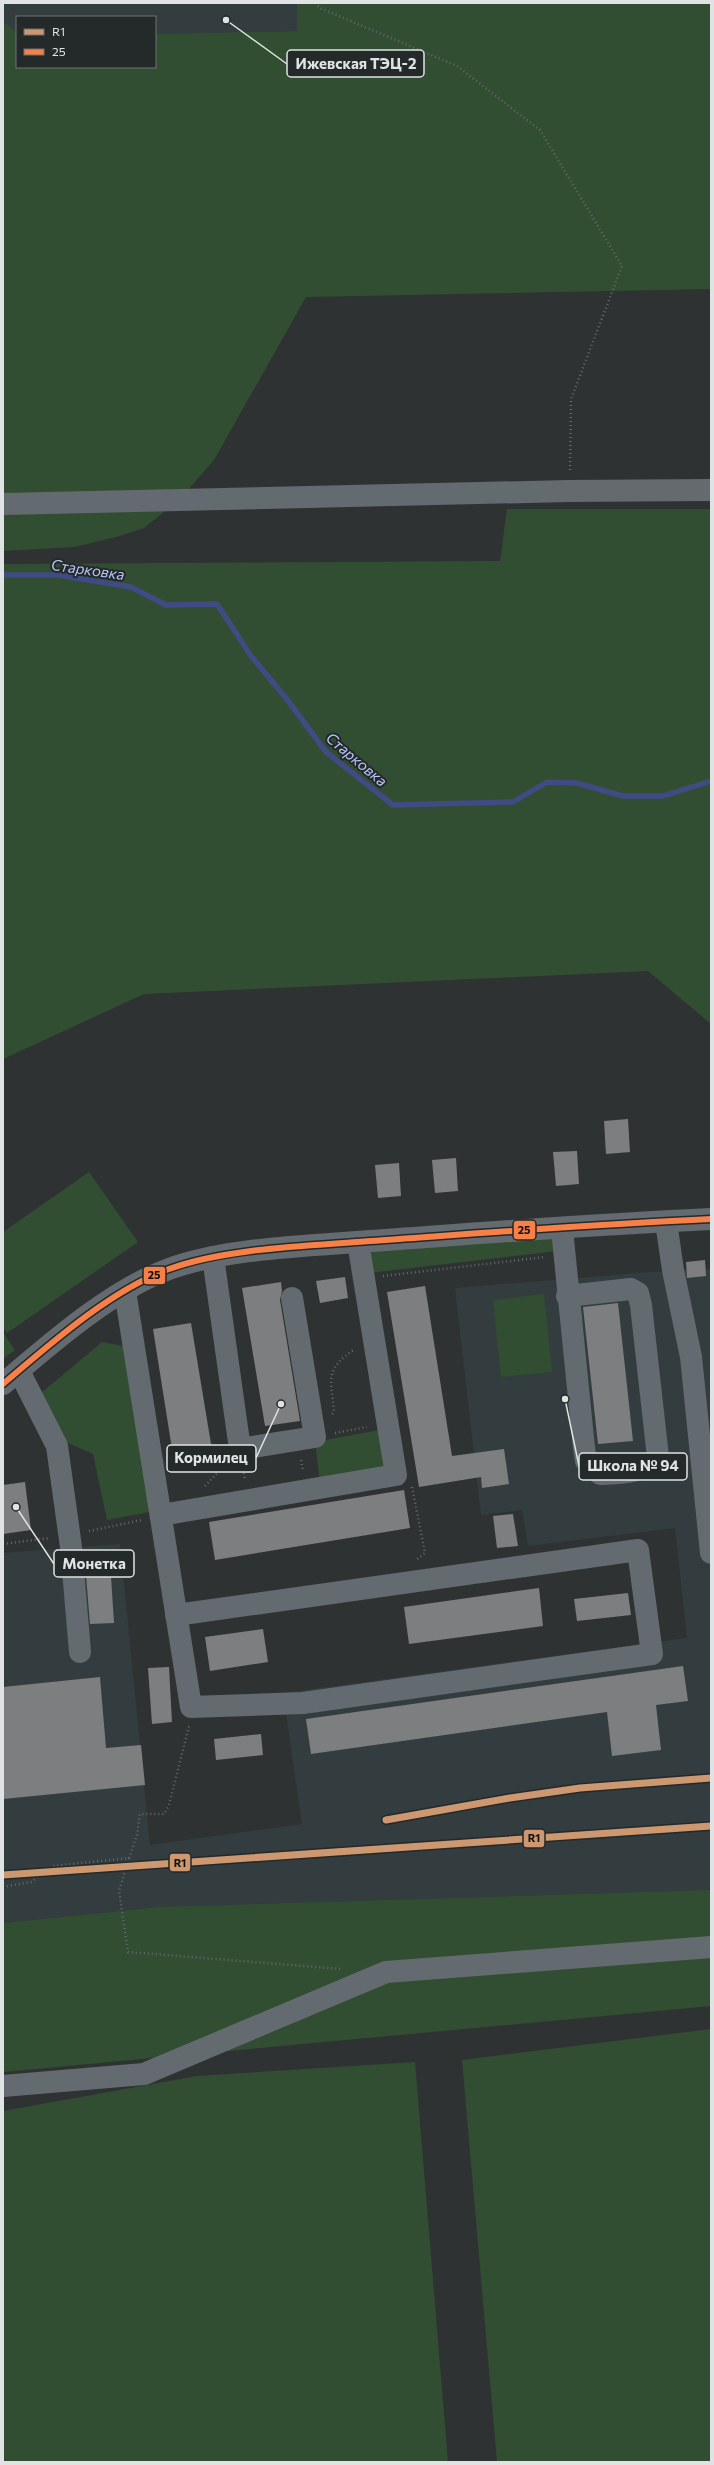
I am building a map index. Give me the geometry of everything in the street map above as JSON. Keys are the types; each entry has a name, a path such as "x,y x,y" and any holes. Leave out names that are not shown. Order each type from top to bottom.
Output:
{"street":[{"path":"3,504 569,491 711,490"},
{"path":"80,1652 71,1547 57,1446 11,1377 100,1307 125,1291 168,1269 213,1257 358,1242 711,1219"},
{"path":"666,1222 673,1270 692,1357 711,1553"},
{"path":"562,1229 567,1296 586,1461 600,1474 637,1472 650,1465 658,1457 641,1305 638,1293 632,1288 567,1296"},
{"path":"161,1515 396,1475 358,1242"},
{"path":"213,1257 240,1449 306,1438 292,1298"},
{"path":"125,1291 161,1515 176,1615 191,1707 303,1703 652,1654 638,1550 176,1615"},
{"path":"692,1357 711,1366"},
{"path":"3,2086 144,2074 386,1972 711,1947"}],"path":[{"path":"315,3 320,8 457,66 540,130 622,266 571,399 569,491"},
{"path":"364,1278 563,1255"},
{"path":"306,1491 306,1438 334,1412 331,1373 339,1360 374,1336"},
{"path":"306,1438 388,1423"},
{"path":"203,1489 240,1449"},
{"path":"240,1449 247,1500"},
{"path":"396,1475 411,1484 424,1545 425,1553 414,1561"},
{"path":"191,1707 187,1735 168,1805 164,1814 140,1814 137,1835 119,1892 128,1952 347,1969"},
{"path":"3,1887 31,1882 53,1866 129,1858"}],"shaded area":[{"path":"3,3 297,3 298,31 156,34 156,16 16,16 16,31 3,22"},
{"path":"711,1269 711,1890 159,1907 3,1923 3,1553 120,1544 150,1845 302,1824 283,1693 687,1638 675,1528 528,1546 522,1510 481,1515 455,1288 649,1272"}],"green space":[{"path":"297,3 711,3 711,289 306,297 214,460 180,499 144,528 116,537 74,547 3,551 3,22 16,31 16,68 156,68 156,34 297,31"},
{"path":"507,509 711,509 711,1024 648,971 144,994 3,1059 3,564 500,561"},
{"path":"89,1172 138,1242 7,1333 3,1327 3,1232"},
{"path":"556,1234 557,1251 369,1273 365,1248"},
{"path":"544,1294 552,1372 501,1377 493,1300"},
{"path":"3,1332 15,1350 3,1359"},
{"path":"102,1342 128,1347 154,1511 107,1520 93,1454 66,1442 40,1394"},
{"path":"379,1430 386,1471 320,1482 315,1442"},
{"path":"711,1890 711,2006 3,2072 3,1923 159,1907"},
{"path":"711,2029 711,2462 497,2462 462,2060"},
{"path":"415,2062 448,2462 3,2462 3,2111 197,2076"}],"building":[{"path":"628,1119 630,1152 606,1154 604,1121"},
{"path":"577,1151 579,1184 556,1186 553,1152"},
{"path":"456,1158 458,1191 435,1193 432,1160"},
{"path":"399,1163 401,1196 378,1198 375,1165"},
{"path":"705,1260 706,1276 687,1278 686,1262"},
{"path":"345,1277 348,1298 320,1303 316,1281"},
{"path":"281,1282 282,1291 280,1300 300,1421 265,1426 242,1288"},
{"path":"425,1286 452,1456 504,1449 509,1484 482,1488 481,1477 419,1487 387,1292"},
{"path":"618,1303 633,1441 598,1444 583,1307"},
{"path":"191,1323 214,1462 175,1468 153,1329"},
{"path":"25,1482 31,1530 3,1534 3,1485"},
{"path":"404,1490 410,1528 215,1560 209,1522"},
{"path":"513,1514 518,1546 497,1548 493,1516"},
{"path":"110,1561 114,1623 90,1624 85,1563"},
{"path":"539,1588 543,1626 409,1644 404,1607"},
{"path":"628,1593 631,1615 577,1621 574,1599"},
{"path":"263,1629 268,1662 210,1671 205,1637"},
{"path":"683,1666 688,1701 656,1705 661,1750 612,1756 607,1712 311,1754 306,1719"},
{"path":"169,1667 172,1722 152,1724 148,1668"},
{"path":"100,1677 106,1748 141,1745 145,1785 3,1799 3,1687"},
{"path":"261,1734 263,1755 216,1760 214,1739"}],"waterway":[{"name":"Старковка","path":"3,575 58,575 131,587 166,605 217,604 251,656 286,698 326,752 393,805 513,802 547,782 577,783 623,796 663,796 711,781"}],"transit line":[{"name":"25","path":"3,1384 82,1319 125,1290 147,1278 169,1269 216,1256 294,1247 583,1226 711,1219"},
{"name":"R1","path":"386,1820 510,1798 580,1788 711,1778"},
{"name":"R1","path":"3,1875 711,1826"}],"place":[{"name":"Ижевская ТЭЦ-2","path":"226,20"},
{"name":"Школа № 94","path":"565,1399"},
{"name":"Кормилец","path":"281,1404"},
{"name":"Монетка","path":"16,1507"}]}
